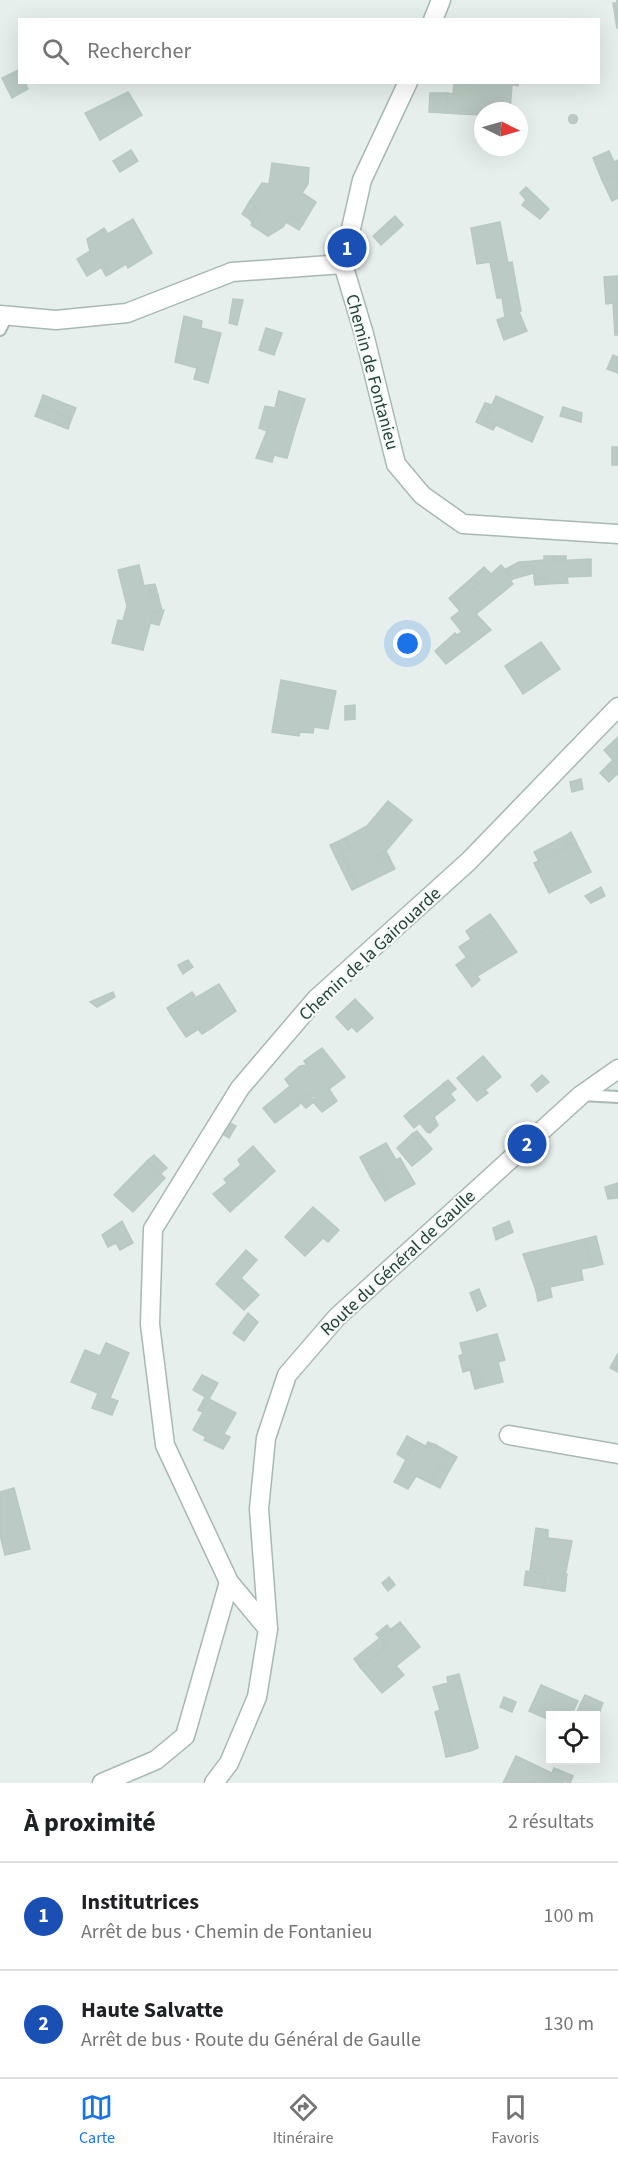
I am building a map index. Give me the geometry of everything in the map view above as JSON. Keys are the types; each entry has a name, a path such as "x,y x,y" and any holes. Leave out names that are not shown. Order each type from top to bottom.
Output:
{"street":[{"path":"435,18 441,0"},
{"name":"Chemin de Fontanieu","path":"407,84 362,180 343,264 364,334 396,464 422,495 463,524 618,534"},
{"path":"2,320 56,320 128,313 232,272 343,264"},
{"name":"Chemin de la Gairouarde","path":"268,1629 229,1582 165,1445 150,1324 153,1229 240,1089 316,999 469,861 618,707"},
{"name":"Route du Général de Gaulle","path":"214,1783 229,1763 257,1697 268,1629 259,1509 266,1438 287,1375 337,1317 581,1095 618,1069"},
{"path":"509,1435 618,1454"},
{"path":"102,1783 156,1760 185,1736 229,1582"}],"lane":[{"path":"581,1095 618,1097"}],"building":[{"path":"618,0 617,29 613,3 617,3"},
{"path":"18,70 18,84 26,84 28,89 12,98 2,78"},
{"path":"454,84 518,84 518,86 512,85 511,102 474,102 474,110 460,109 460,114 446,113 447,93 453,94"},
{"path":"128,92 142,115 100,140 85,113"},
{"path":"430,93 447,93 446,113 429,112"},
{"path":"460,109 474,110 474,115 460,114"},
{"path":"573,114 578,119 573,124 568,119"},
{"path":"131,150 138,161 120,172 113,161"},
{"path":"609,151 614,162 618,160 618,183 615,175 602,180 593,158"},
{"path":"272,163 309,168 308,184 302,193 316,202 303,224 291,215 283,227 268,236 251,225 259,211 250,201 262,183 269,184"},
{"path":"615,175 618,183 618,198 612,201 602,180"},
{"path":"526,187 549,209 540,219 522,205 526,200 520,193"},
{"path":"250,201 256,206 248,218 242,214"},
{"path":"255,208 259,211 252,222 248,218"},
{"path":"291,215 303,224 299,230 286,222"},
{"path":"395,216 403,225 381,245 373,236"},
{"path":"133,219 152,253 128,268 126,264 110,274 105,265 87,276 77,259 90,251 87,239 104,228 108,234"},
{"path":"500,222 508,263 512,262 521,311 519,312 527,331 504,340 497,320 505,317 502,298 497,298 490,262 477,264 471,228"},
{"path":"105,265 110,274 106,276 101,267"},
{"path":"618,276 618,335 615,335 613,303 606,304 604,277"},
{"path":"233,299 243,300 237,325 229,323"},
{"path":"184,316 202,321 201,328 221,333 208,383 194,379 197,368 175,362"},
{"path":"266,328 282,333 274,355 259,350"},
{"path":"613,355 618,357 618,373 607,369"},
{"path":"279,391 298,397 289,429 295,430 287,458 274,455 272,462 256,458 267,431 259,428 265,406 275,408"},
{"path":"43,395 76,408 71,420 48,407 39,406"},
{"path":"496,396 543,417 532,442 485,420"},
{"path":"298,397 305,399 295,430 289,429"},
{"path":"485,403 492,405 485,420 496,425 493,430 476,422"},
{"path":"39,406 48,407 71,420 68,429 35,416"},
{"path":"563,407 582,413 581,422 560,416"},
{"path":"612,447 618,447 618,465 612,465"},
{"path":"544,556 554,556 554,561 591,559 591,576 567,577 568,583 547,584 547,578 534,578 534,561 544,560"},
{"path":"554,556 566,556 566,560 554,561"},
{"path":"534,561 534,573 513,579 504,570 519,562"},
{"path":"139,565 144,586 149,585 152,597 158,595 162,611 153,613 143,650 112,643 118,620 123,621 127,606 118,570"},
{"path":"501,565 513,579 510,581 513,584 476,614 491,630 446,664 435,651 455,633 457,635 462,632 451,618 460,611 454,604 479,584 472,578 484,567 491,574"},
{"path":"472,578 479,584 454,604 449,598"},
{"path":"534,578 547,578 547,584 535,585"},
{"path":"155,584 158,595 152,597 149,585"},
{"path":"164,610 159,625 150,623 153,613"},
{"path":"541,642 560,669 523,694 505,666"},
{"path":"281,680 336,691 328,729 314,727 313,733 300,732 299,736 272,732"},
{"path":"355,705 355,719 345,720 345,706"},
{"path":"618,737 618,775 608,765 613,760 604,750"},
{"path":"608,765 617,774 609,782 600,773"},
{"path":"581,779 583,789 572,792 570,782"},
{"path":"388,801 412,820 386,851 378,855 380,861 389,857 395,869 358,887 342,852 350,848 345,838 367,826"},
{"path":"571,832 576,842 570,845 565,836"},
{"path":"565,836 570,845 539,861 534,852"},
{"path":"345,838 350,848 342,852 352,875 346,878 330,845"},
{"path":"576,842 591,872 549,893 534,863"},
{"path":"386,851 389,857 380,861 378,855"},
{"path":"352,875 358,887 352,890 346,878"},
{"path":"601,887 605,896 591,903 585,896"},
{"path":"490,914 496,922 471,939 466,931"},
{"path":"496,922 517,952 477,976 480,980 472,987 459,969 470,962 459,947"},
{"path":"467,957 470,962 459,969 456,965"},
{"path":"188,960 193,967 183,974 178,965"},
{"path":"219,984 236,1011 213,1027 210,1022 186,1037 170,1013"},
{"path":"113,992 115,997 97,1007 90,1002"},
{"path":"192,992 195,996 170,1013 167,1008"},
{"path":"355,999 373,1018 357,1032 352,1027 348,1030 336,1017"},
{"path":"210,1022 213,1027 202,1034 198,1029"},
{"path":"322,1048 345,1077 329,1089 337,1101 322,1112 313,1102 316,1100 315,1097 304,1095 300,1098 299,1105 275,1123 263,1108 290,1086 285,1079 300,1066 307,1065 304,1061"},
{"path":"483,1056 501,1077 485,1090 488,1093 477,1101 457,1078"},
{"path":"542,1075 549,1082 537,1092 531,1085"},
{"path":"448,1080 456,1089 450,1094 443,1084"},
{"path":"443,1084 455,1100 434,1117 438,1125 430,1133 410,1111"},
{"path":"304,1095 316,1100 306,1108 301,1103 298,1104"},
{"path":"410,1111 420,1123 414,1128 404,1116"},
{"path":"228,1122 236,1126 229,1138 221,1133"},
{"path":"417,1131 432,1149 428,1153 412,1134"},
{"path":"412,1134 428,1153 412,1166 397,1148"},
{"path":"386,1143 396,1160 400,1158 415,1184 391,1197 380,1178 384,1175 380,1170 370,1176 360,1157"},
{"path":"253,1146 275,1171 230,1212 213,1194 227,1183 224,1179 241,1165 238,1160"},
{"path":"154,1155 167,1168 160,1174 147,1161"},
{"path":"147,1161 165,1178 133,1212 114,1195"},
{"path":"380,1170 384,1175 380,1178 391,1197 385,1201 370,1176"},
{"path":"618,1183 618,1198 608,1199 605,1187"},
{"path":"313,1207 339,1230 328,1242 323,1238 305,1256 285,1237"},
{"path":"122,1221 133,1243 120,1250 116,1243 108,1247 102,1235"},
{"path":"509,1221 513,1232 496,1240 493,1228"},
{"path":"596,1236 603,1264 592,1267 585,1239"},
{"path":"585,1239 592,1267 581,1269 583,1280 550,1287 548,1281 534,1285 523,1254"},
{"path":"246,1250 257,1260 241,1278 259,1295 244,1310 216,1284"},
{"path":"548,1281 550,1287 536,1291 534,1285"},
{"path":"550,1287 552,1297 538,1301 536,1291"},
{"path":"479,1289 486,1306 477,1311 470,1293"},
{"path":"248,1313 258,1322 244,1341 233,1333"},
{"path":"497,1334 505,1360 498,1362 503,1382 482,1387 476,1368 463,1372 459,1356 463,1354 460,1343"},
{"path":"106,1343 129,1353 110,1398 118,1401 112,1415 92,1408 98,1393 71,1382 85,1350 100,1356"},
{"path":"618,1353 618,1372 610,1368"},
{"path":"476,1368 482,1387 475,1389 470,1369"},
{"path":"202,1375 218,1383 209,1399 193,1390"},
{"path":"205,1397 236,1413 224,1434 230,1437 223,1449 204,1440 206,1437 193,1430 203,1412 198,1410"},
{"path":"407,1436 416,1441 406,1460 397,1454"},
{"path":"416,1441 433,1450 436,1445 457,1457 449,1471 439,1467 430,1483 416,1476 408,1489 394,1482"},
{"path":"428,1442 436,1445 433,1450 426,1446"},
{"path":"439,1467 449,1471 440,1488 430,1483"},
{"path":"14,1488 30,1549 5,1555 0,1535 0,1492"},
{"path":"536,1528 548,1530 548,1538 572,1541 562,1591 543,1588 545,1574 530,1571"},
{"path":"526,1571 545,1574 543,1588 524,1585"},
{"path":"564,1573 567,1574 565,1591 562,1591"},
{"path":"389,1577 395,1585 388,1591 382,1583"},
{"path":"400,1622 420,1647 396,1666 404,1675 382,1693 360,1667 386,1646 380,1638"},
{"path":"387,1625 391,1630 380,1638 376,1634"},
{"path":"380,1638 386,1646 360,1667 354,1659"},
{"path":"459,1674 477,1743 468,1746 470,1751 451,1756 448,1742 443,1743 435,1712 440,1710 433,1687 448,1683 447,1677"},
{"path":"541,1685 578,1701 573,1711 546,1711 546,1718 529,1711"},
{"path":"585,1695 603,1703 600,1711 581,1703"},
{"path":"504,1697 516,1702 512,1712 500,1707"},
{"path":"581,1703 600,1711 577,1711"},
{"path":"448,1742 451,1756 446,1757 443,1743"},
{"path":"477,1743 478,1748 470,1751 468,1746"},
{"path":"516,1756 552,1773 550,1777 564,1783 503,1783"},
{"path":"554,1768 573,1776 570,1783 550,1777"}],"place":[{"name":"Institutrices","path":"347,248"},
{"name":"Haute Salvatte","path":"527,1144"}]}
